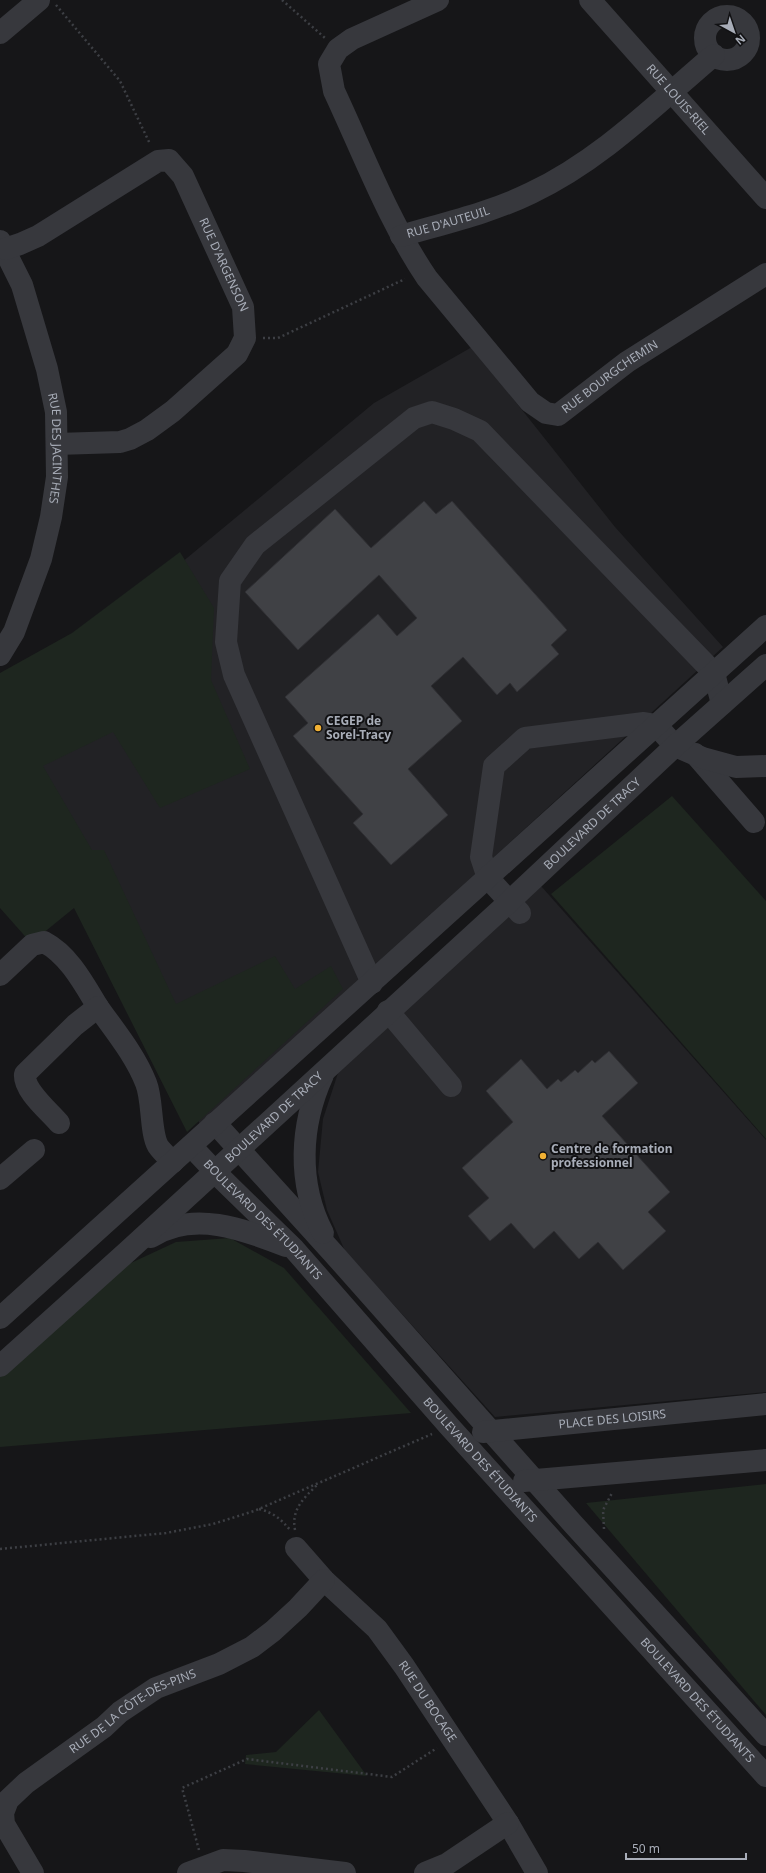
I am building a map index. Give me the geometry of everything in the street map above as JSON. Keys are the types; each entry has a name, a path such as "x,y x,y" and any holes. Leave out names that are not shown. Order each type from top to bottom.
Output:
{"street":[{"path":"0,33 39,0"},
{"name":"RUE D'AUTEUIL","path":"438,0 352,39 338,49 329,64 330,76 334,91 401,236 481,213 531,193 570,171 612,143 643,118 671,91 714,55"},
{"name":"RUE LOUIS-RIEL","path":"590,0 766,198"},
{"name":"RUE D'ARGENSON","path":"158,161 169,160 182,176 243,307 245,338"},
{"path":"2,245 20,244 38,236 158,161"},
{"name":"RUE BOURGCHEMIN","path":"401,236 422,271 530,402 546,413 558,415 627,362 766,274"},
{"name":"RUE DES JACINTHES","path":"0,655 14,632 41,559 53,504 57,477 56,412 47,369 22,285 2,245"},
{"path":"57,444 120,442 130,439 147,430 173,411 234,358 245,338"},
{"path":"379,976 234,675 226,642 230,581 255,545 414,418 432,412 454,419 480,431 714,673 722,704"},
{"path":"0,1318 766,626"},
{"name":"BOULEVARD DE TRACY","path":"2,1361 128,1251 422,980 515,908 675,746 766,664"},
{"path":"515,908 488,878 481,858 494,766 525,738 644,724 656,725 675,746 695,754 736,767 766,766"},
{"path":"695,754 754,822"},
{"path":"0,975 32,945 44,942 55,948 65,958 126,1045 146,1084 153,1116 155,1139 159,1147 173,1162"},
{"path":"379,976 422,980"},
{"path":"59,1123 28,1088 25,1080 25,1074 75,1025 98,1007"},
{"path":"388,1011 451,1086"},
{"path":"326,1070 312,1103 305,1143 304,1163 305,1183 310,1204 317,1222 333,1253"},
{"path":"215,1123 766,1735"},
{"name":"BOULEVARD DES ÉTUDIANTS","path":"191,1146 214,1171 294,1249 458,1436 766,1776"},
{"path":"0,1180 34,1150"},
{"path":"128,1251 158,1232 183,1224 200,1223 221,1225 244,1231 294,1249"},
{"name":"PLACE DES LOISIRS","path":"458,1436 492,1431 766,1404"},
{"path":"501,1483 766,1460"},
{"name":"RUE DU BOCAGE","path":"296,1548 324,1580 377,1629 404,1666 508,1823 537,1873"},
{"name":"RUE DE LA CÔTE-DES-PINS","path":"33,1873 4,1824 3,1813 8,1800 26,1783 104,1727 120,1712 156,1688 219,1664 240,1655 252,1647 273,1631 298,1608 324,1580"},
{"path":"425,1873 447,1864 508,1823"},
{"path":"196,1870 223,1860 244,1861 345,1873"}],"path":[{"path":"52,0 120,81 158,161"},
{"path":"282,0 338,49"},
{"path":"245,338 278,338 422,271"},
{"path":"0,1549 166,1533 213,1524 259,1509 437,1432"},
{"path":"259,1509 270,1512 280,1518 295,1536 293,1519 301,1501 320,1482"},
{"path":"607,1534 603,1528 603,1510 609,1497 616,1488"},
{"path":"196,1870 182,1788 247,1759 392,1777 452,1738"}],"shaded area":[{"name":"CEGEP de Sorel-Tracy","path":"472,347 615,527 723,647 201,1126 0,743 0,713 374,403"},
{"path":"180,552 214,608 211,680 250,769 160,808 113,732 43,766 92,850 104,850 176,1004 275,956 295,989 331,966 343,989 187,1132 74,908 31,943 0,908 0,673 72,633"},
{"path":"672,796 766,901 766,1139 551,894"},
{"name":"Centre de formation professionnel","path":"541,886 766,1140 766,1392 495,1417 345,1251 327,1210 318,1172 323,1119 338,1073"},
{"path":"230,1238 284,1268 411,1413 0,1447 0,1374 118,1269 176,1242"},
{"path":"766,1484 766,1715 586,1503"},
{"path":"319,1710 367,1776 245,1764 246,1755 276,1752"}],"building":[{"path":"424,501 436,514 452,501 567,630 551,645 559,654 517,692 510,683 497,695 463,657 431,686 462,721 408,769 448,815 391,865 353,823 363,814 293,736 308,723 285,697 378,614 397,636 417,618 379,575 298,650 245,592 335,509 371,548"},
{"name":"Centre de formation professionnel","path":"609,1051 638,1083 602,1116 670,1192 648,1212 666,1231 623,1270 598,1242 579,1259 554,1231 534,1249 511,1223 490,1241 468,1216 489,1198 462,1168 513,1122 486,1091 521,1059 547,1089 558,1079 561,1082 575,1070 578,1073 592,1060 595,1063"}],"place":[{"name":"CEGEP de Sorel-Tracy","path":"318,728"},
{"name":"Centre de formation professionnel","path":"543,1156"}]}
